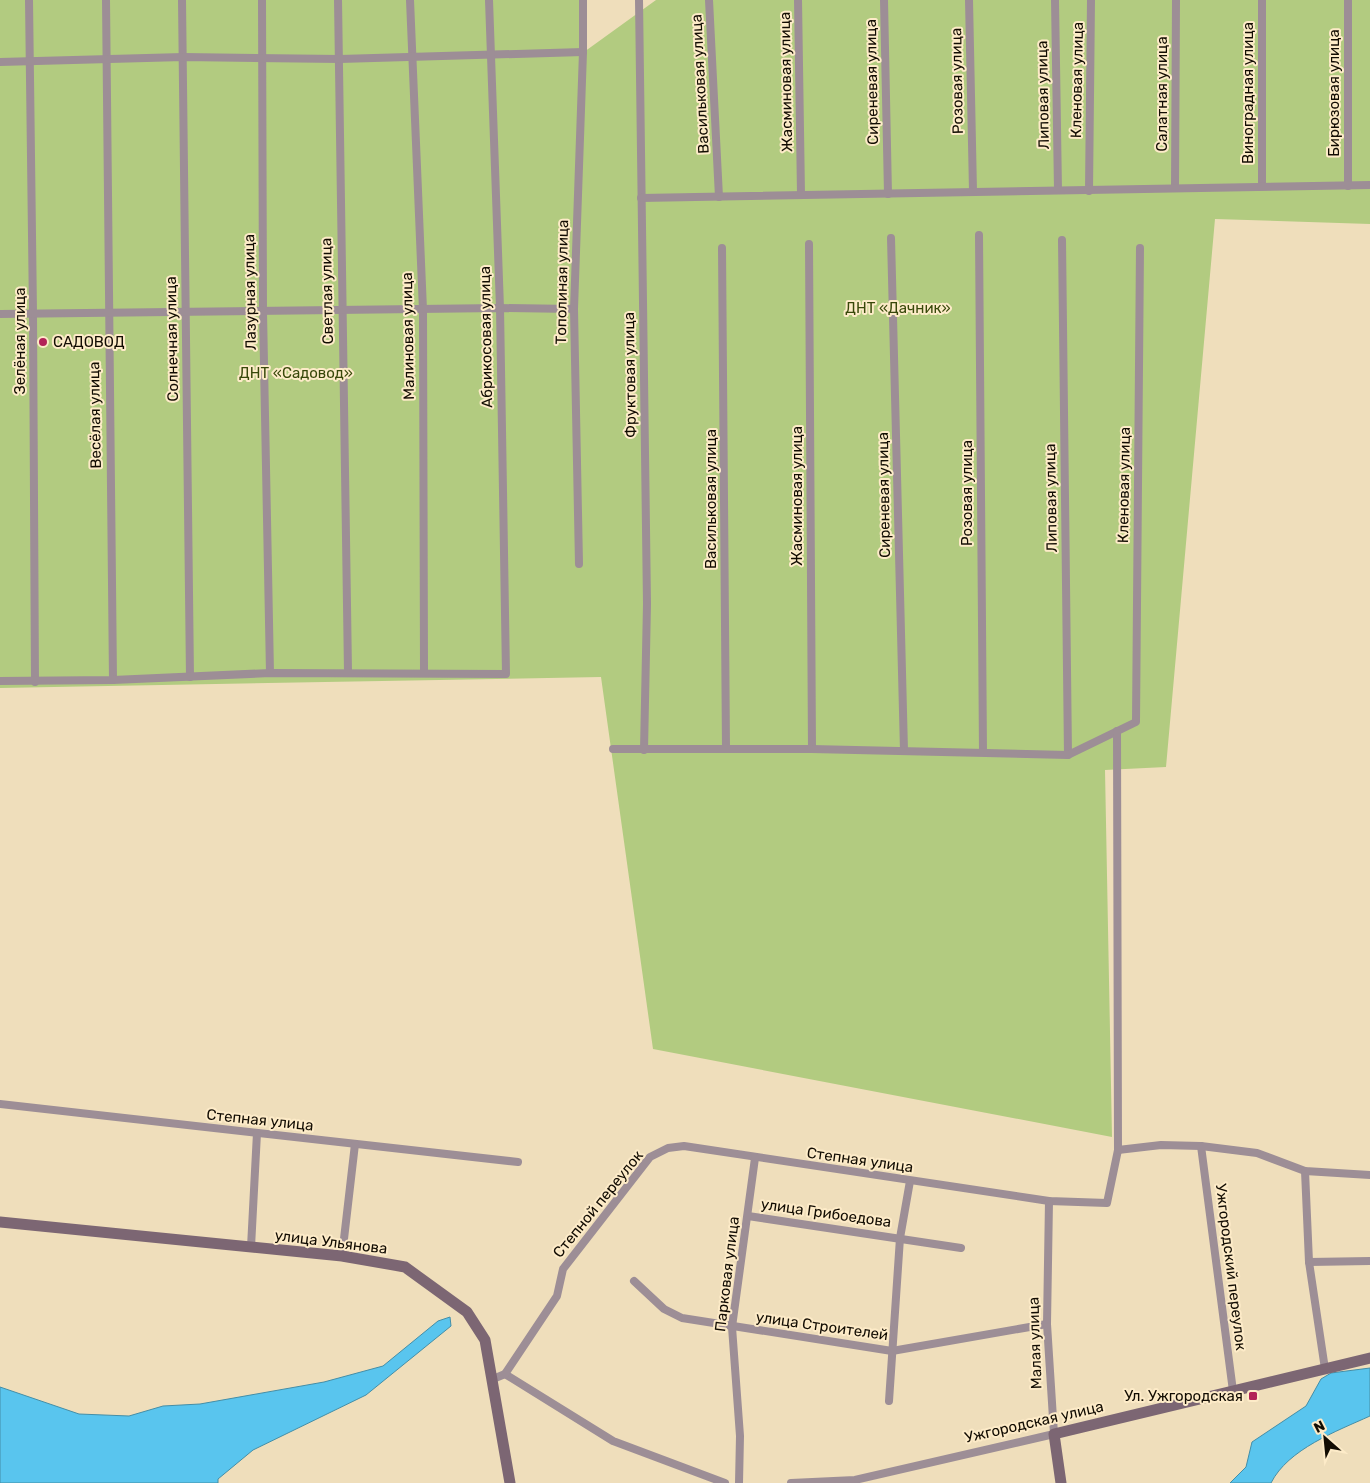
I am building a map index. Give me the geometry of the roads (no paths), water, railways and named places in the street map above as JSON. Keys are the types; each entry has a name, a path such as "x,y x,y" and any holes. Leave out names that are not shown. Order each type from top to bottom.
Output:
{"street":[{"name":"Зелёная улица","path":"29,0 35,682"},
{"name":"Весёлая улица","path":"106,0 107,313 113,680"},
{"name":"Солнечная улица","path":"182,0 190,677"},
{"name":"Лазурная улица","path":"262,0 263,312 270,673"},
{"name":"Светлая улица","path":"338,0 341,310 348,672"},
{"name":"Малиновая улица","path":"410,0 422,310 424,672"},
{"name":"Абрикосовая улица","path":"424,672 506,674 500,308 488,0"},
{"name":"Тополиная улица","path":"579,564 574,309 583,52 583,0"},
{"name":"Фруктовая улица","path":"639,0 647,604 644,750"},
{"name":"Васильковая улица","path":"709,0 719,197"},
{"name":"Жасминовая улица","path":"798,0 800,194"},
{"name":"Сиреневая улица","path":"884,0 888,194"},
{"name":"Розовая улица","path":"968,0 973,190"},
{"name":"Липовая улица","path":"1055,0 1058,190"},
{"name":"Кленовая улица","path":"1089,191 1091,0"},
{"name":"Салатная улица","path":"1175,187 1176,0"},
{"name":"Виноградная улица","path":"1262,0 1262,186"},
{"name":"Бирюзовая улица","path":"1348,0 1348,186"},
{"path":"0,62 183,57 340,59 583,52"},
{"path":"641,198 888,194 973,190 1089,191 1175,187 1370,185"},
{"name":"Розовая улица","path":"979,235 982,752"},
{"name":"Сиреневая улица","path":"891,238 904,750"},
{"name":"Липовая улица","path":"1062,240 1068,755"},
{"name":"Жасминовая улица","path":"809,244 812,749"},
{"name":"Васильковая улица","path":"722,248 726,749"},
{"name":"Кленовая улица","path":"1117,731 1136,722 1140,248"},
{"path":"0,314 500,308 574,309"},
{"path":"0,681 113,680 270,673 424,672"},
{"path":"613,749 904,750 1068,755 1117,731 1118,1150 1162,1145 1201,1146 1257,1152 1305,1171 1370,1175"},
{"name":"Степная улица","path":"0,1104 518,1162"},
{"path":"251,1247 257,1134"},
{"path":"342,1256 355,1144"},
{"name":"Степная улица","path":"668,1148 684,1146 1049,1201 1107,1203 1118,1150"},
{"name":"Ужгородский переулок","path":"1201,1146 1233,1391"},
{"name":"Степной переулок","path":"506,1374 558,1296 563,1269 650,1157 668,1148"},
{"name":"Парковая улица","path":"739,1483 740,1436 732,1327 755,1158"},
{"path":"1305,1171 1309,1262 1325,1369"},
{"name":"улица Грибоедова","path":"889,1402 900,1238 910,1181"},
{"name":"Малая улица","path":"1049,1201 1048,1324 1054,1434 1061,1483"},
{"name":"улица Грибоедова","path":"748,1216 961,1248"},
{"name":"улица Ульянова","path":"0,1222 342,1256 405,1267 467,1312 485,1340 510,1483"},
{"path":"1309,1262 1370,1261"},
{"name":"улица Строителей","path":"634,1280 664,1309 682,1318 892,1351 1048,1324"},
{"name":"Ужгородская улица","path":"791,1483 855,1480 1370,1358"},
{"path":"493,1379 506,1374 613,1441 725,1483"}],"water":[{"path":"450,1317 451,1326 366,1395 253,1450 218,1479 218,1483 0,1483 0,1387 79,1414 129,1416 163,1406 200,1404 324,1382 383,1366 438,1321"},
{"path":"1370,1368 1370,1416 1314,1442 1289,1460 1271,1483 1230,1483 1246,1467 1252,1442 1306,1406 1321,1379 1331,1373"}],"place":[{"name":"САДОВОД","path":"43,342"},
{"name":"Ул. Ужгородская","path":"1253,1396"}],"park label":[{"name":"ДНТ «Дачник»","path":"898,308"},
{"name":"ДНТ «Садовод»","path":"296,373"}]}
